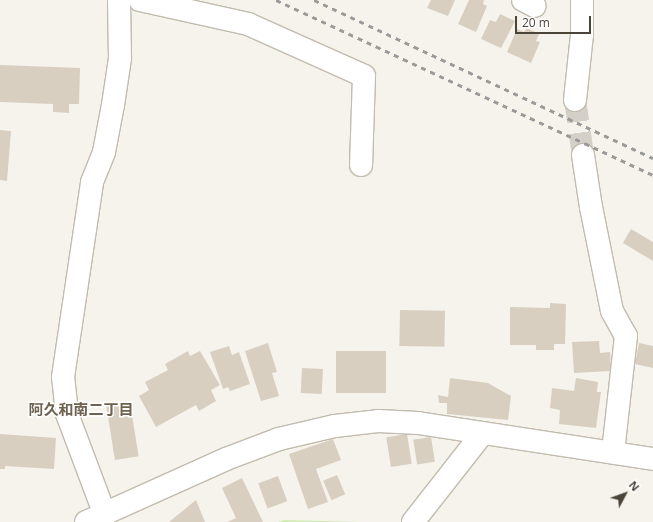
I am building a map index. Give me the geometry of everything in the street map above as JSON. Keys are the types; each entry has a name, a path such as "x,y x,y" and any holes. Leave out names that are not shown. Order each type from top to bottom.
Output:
{"street":[{"path":"119,0 120,58 104,152 92,182 63,377 67,414 96,519 226,459 279,439 335,426 378,421 404,422 653,459"},
{"path":"140,0 248,24 364,76 361,166"},
{"path":"575,100 582,35 582,0"},
{"path":"583,155 590,207 612,311 626,336 613,452"},
{"path":"413,522 482,434"}],"green space":[{"path":"284,520 362,522 278,522"}],"building":[{"path":"431,0 455,0 448,16 427,8"},
{"path":"469,0 484,0 483,4 487,6 476,32 458,24"},
{"path":"500,14 515,21 501,48 481,39 490,20 496,22"},
{"path":"527,28 539,34 536,41 540,42 531,63 507,52 517,29 524,32"},
{"path":"0,65 80,68 79,104 69,104 69,113 53,112 53,104 0,102"},
{"path":"0,130 11,131 7,181 0,180"},
{"path":"631,229 653,242 653,261 623,243"},
{"path":"550,303 566,304 565,344 554,344 554,350 536,350 536,345 510,345 510,307 550,308"},
{"path":"400,310 445,311 444,347 399,346"},
{"path":"599,341 600,353 610,352 611,371 574,373 572,342"},
{"path":"268,343 277,372 272,373 279,396 261,401 245,351"},
{"path":"639,343 653,346 653,368 635,364"},
{"path":"229,346 232,355 239,352 250,384 230,391 228,387 223,389 210,352"},
{"path":"188,351 190,356 200,351 220,385 211,390 216,401 199,411 196,405 156,427 139,396 149,390 145,382 168,370 165,364"},
{"path":"336,351 386,351 386,393 336,393"},
{"path":"302,368 323,369 322,394 301,393"},
{"path":"450,378 488,383 511,396 508,420 447,414 447,403 439,403 438,395 448,397"},
{"path":"576,378 598,382 597,392 601,392 596,428 559,424 560,410 550,408 552,388 574,391"},
{"path":"130,402 139,456 115,460 106,406"},
{"path":"0,434 56,438 54,469 5,466 5,469 0,469"},
{"path":"407,434 412,464 391,467 386,437"},
{"path":"431,437 435,462 417,465 413,440"},
{"path":"333,439 341,460 316,469 328,502 308,509 289,454"},
{"path":"337,475 345,494 331,500 323,481"},
{"path":"278,476 287,501 268,509 258,483"},
{"path":"242,478 263,522 227,522 236,518 222,488"},
{"path":"196,500 205,522 169,522"}],"tunnel":[{"path":"575,100 583,155"}],"railway":[{"path":"276,0 653,175"},
{"path":"314,0 653,158"}],"district":[{"name":"阿久和南二丁目","path":"81,410"}]}
